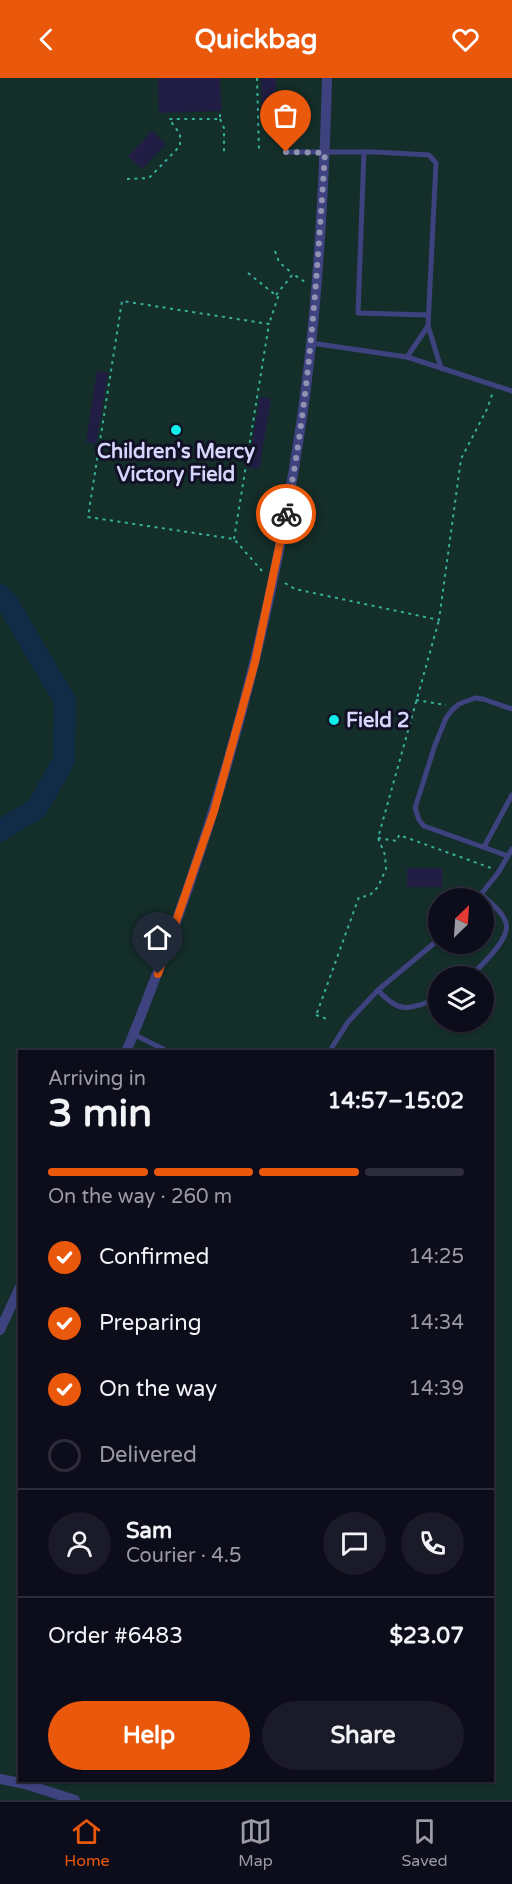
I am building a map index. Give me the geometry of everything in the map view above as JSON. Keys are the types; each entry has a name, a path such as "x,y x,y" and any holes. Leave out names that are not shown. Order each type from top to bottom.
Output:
{"street":[{"path":"127,1050 158,974 214,811 255,662 289,500 302,421 318,262 327,78"},
{"path":"0,1330 18,1291"},
{"path":"0,1779 25,1784 75,1800"}],"lane":[{"path":"286,152 429,155 436,163 428,326 441,368"},
{"path":"363,152 358,313 428,315"},
{"path":"407,357 428,326"},
{"path":"310,343 407,357 512,391"},
{"path":"508,856 424,826 418,820 416,808 435,744 452,710 459,704 476,698 512,709"},
{"path":"484,847 512,795"},
{"path":"486,888 512,849"},
{"path":"494,906 506,922 507,931 494,949"},
{"path":"330,1050 348,1022 378,990 428,948"},
{"path":"479,966 490,954"},
{"path":"378,990 387,1001 398,1007 416,1007 428,1002"},
{"path":"133,1034 165,1050"}],"path":[{"path":"257,78 259,152"},
{"path":"127,179 149,178 180,146 180,134 169,119 169,113"},
{"path":"220,114 224,128 224,153"},
{"path":"169,119 220,119"},
{"path":"275,251 279,262 307,284"},
{"path":"234,539 269,324 278,297 248,273"},
{"path":"276,295 293,274"},
{"path":"264,574 234,539 88,517 122,301 269,324"},
{"path":"327,1019 317,1014 359,897 369,896 378,887 386,868 385,855 378,838 439,620 461,459 487,409 493,392"},
{"path":"285,583 295,589 439,620"},
{"path":"378,838 397,841 399,835 493,869"}],"green space":[{"path":"0,78 512,78 512,1800 0,1800"}],"building":[{"path":"158,78 220,78 221,111 159,113"},
{"path":"261,78 276,78 276,104 262,105"},
{"path":"152,131 166,144 142,169 128,156"},
{"path":"97,371 108,373 96,444 86,442"},
{"path":"260,397 271,399 259,469 248,467"},
{"path":"407,868 442,868 442,887 407,887"}],"waterway":[{"path":"0,595 7,602 65,701 64,760 37,808 0,831"}],"way so far":[{"path":"286,152 325,153 312,332 302,421 286,514"}],"place":[{"name":"Children's Mercy Victory Field","path":"176,430"},
{"name":"Field 2","path":"334,720"}],"route":[{"path":"158,974 214,811 255,662 286,514"}]}
